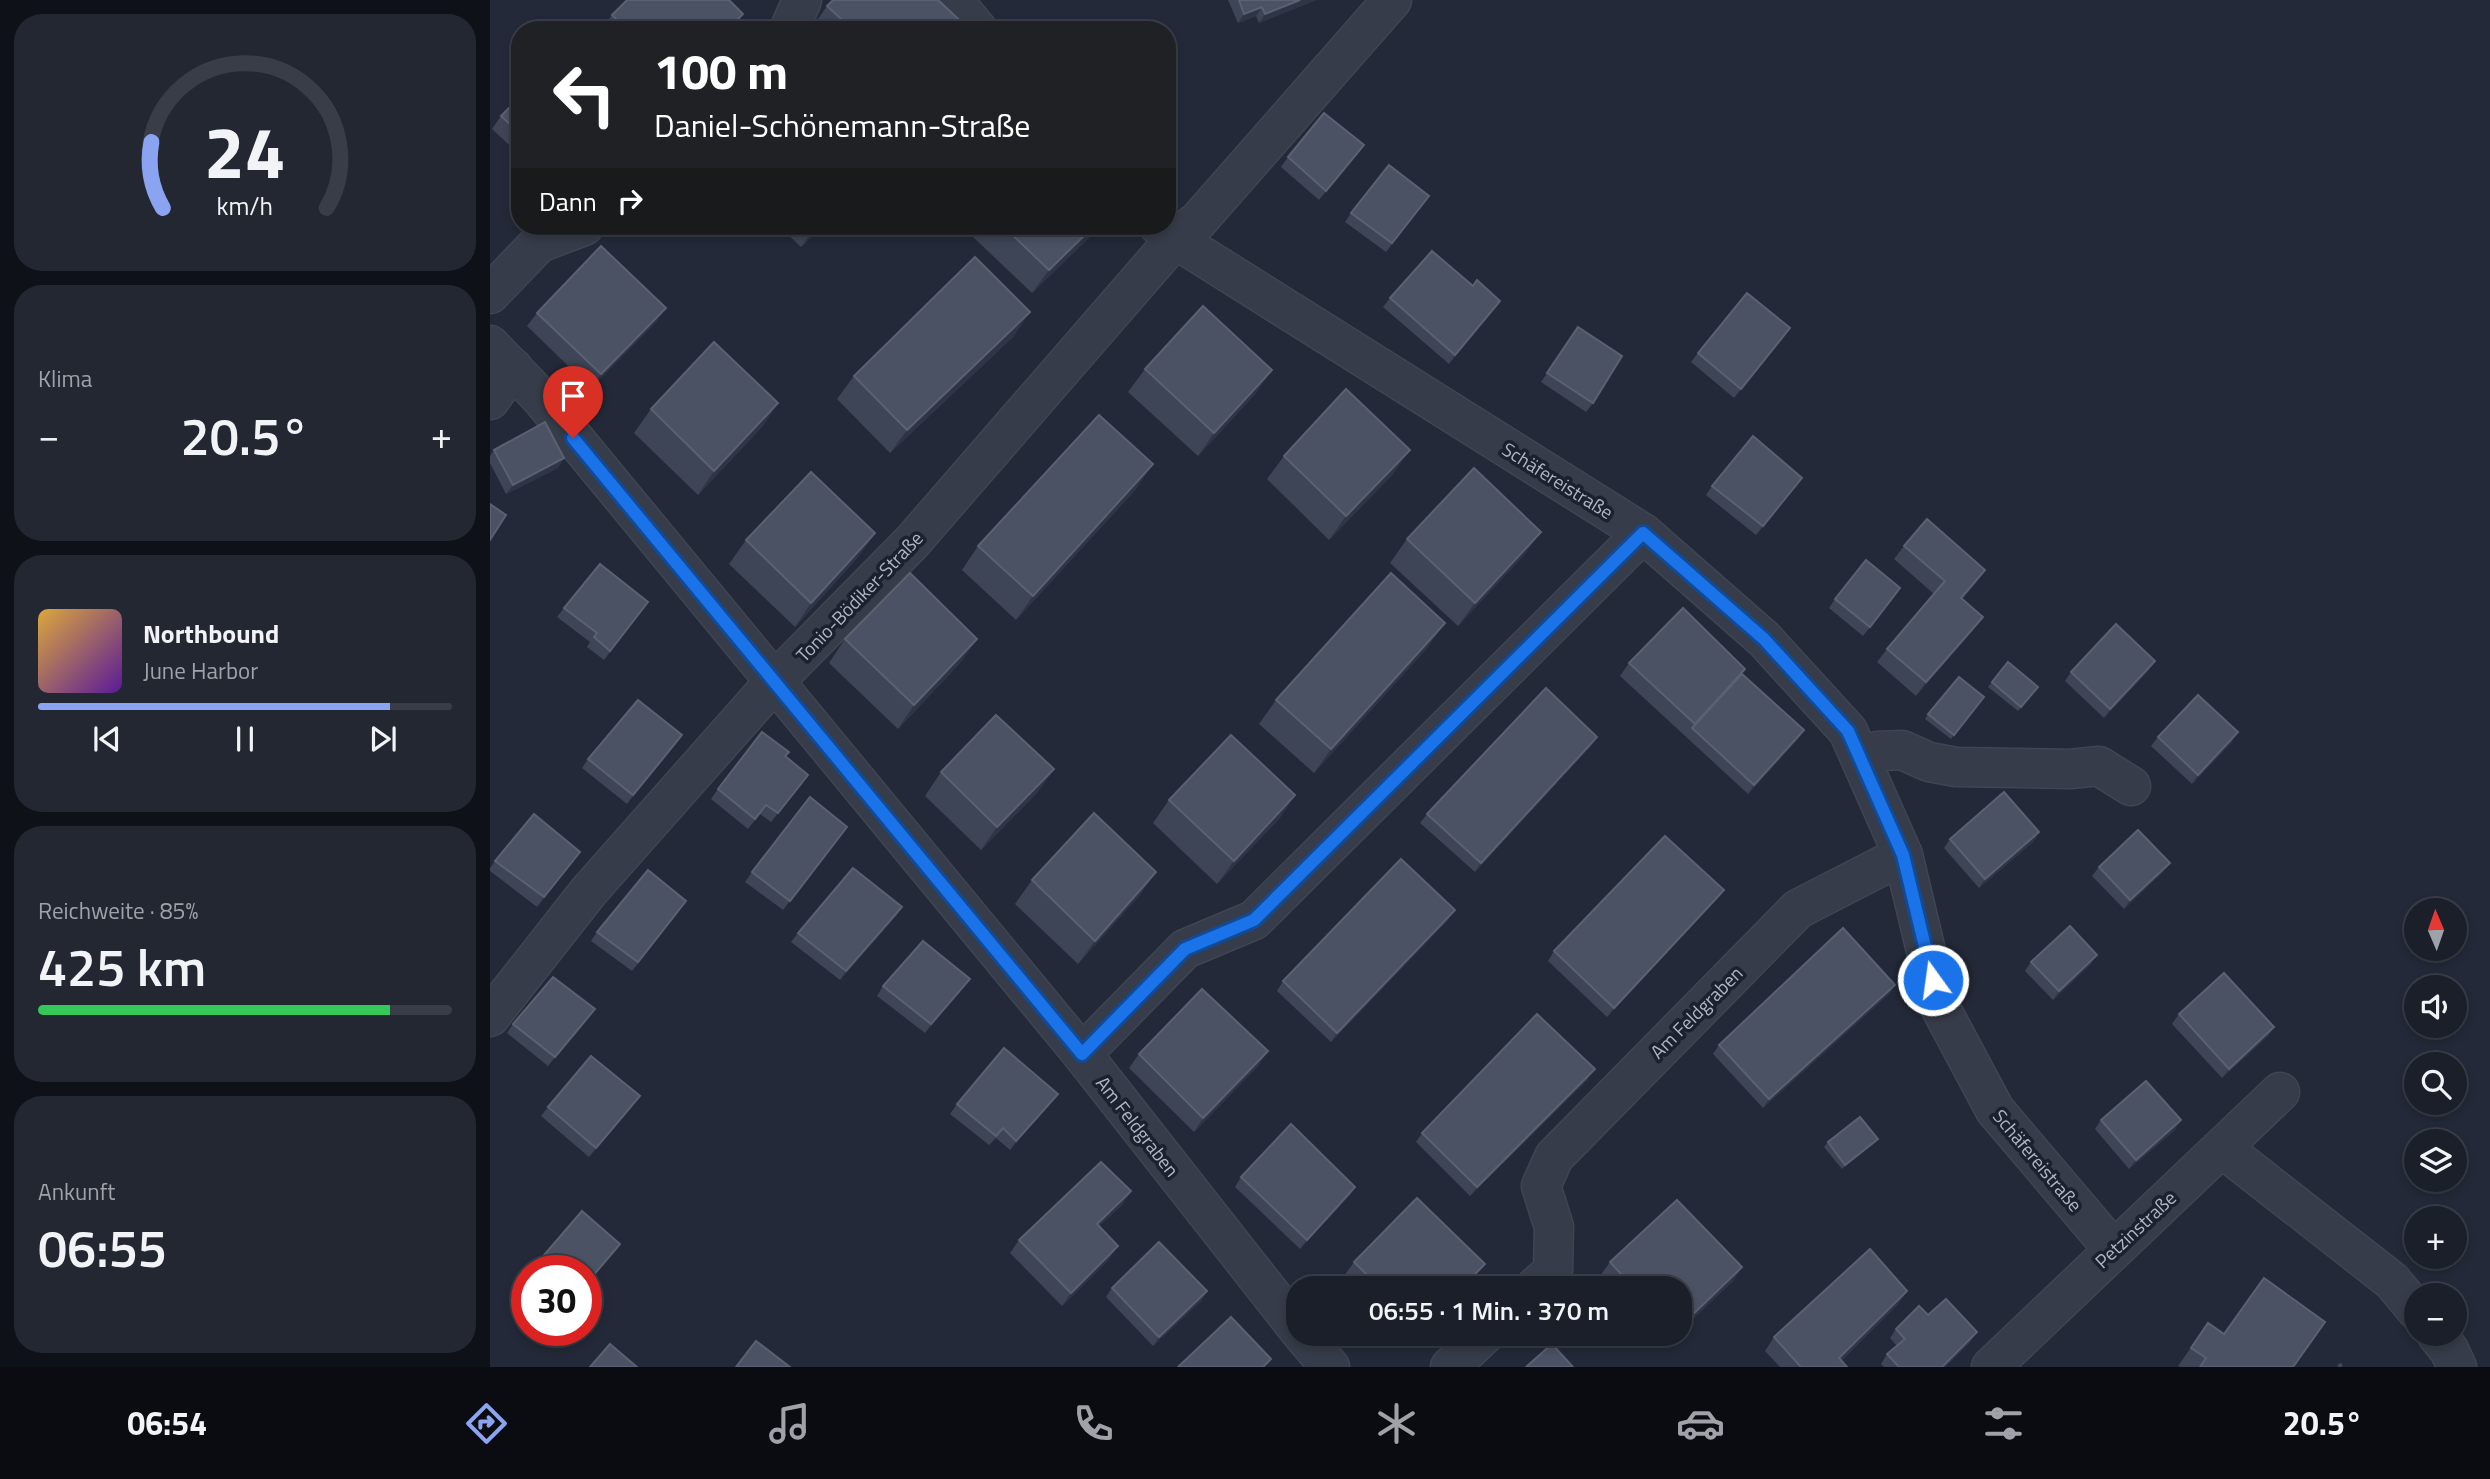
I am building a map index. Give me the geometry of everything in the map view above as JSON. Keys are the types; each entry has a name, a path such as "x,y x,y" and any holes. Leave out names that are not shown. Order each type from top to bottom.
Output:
{"street":[{"path":"793,21 802,0"},
{"path":"953,0 970,21"},
{"name":"Tonio-Bödiker-Straße","path":"1176,230 1198,221 1392,0"},
{"path":"490,294 539,243 560,235"},
{"name":"Tonio-Bödiker-Straße","path":"490,1017 589,891 775,681 912,542 1165,235"},
{"name":"Schäfereistraße","path":"1170,235 1643,533 1764,639 1848,731 1903,855 1939,1005 1988,1099 2113,1249"},
{"path":"490,400 502,357"},
{"name":"Am Feldgraben","path":"502,357 775,681 1082,1054 1309,1349"},
{"path":"1082,1054 1185,949 1254,920 1643,533"},
{"path":"1860,757 1878,751 1902,750 1929,762 1956,767 2070,769 2099,766 2130,786"},
{"name":"Am Feldgraben","path":"1547,1276 1553,1271 1554,1227 1541,1185 1554,1157 1798,909 1903,855"},
{"name":"Petzinstraße","path":"1991,1367 2062,1314 2113,1249 2280,1092"},
{"path":"2222,1148 2281,1209 2392,1281 2404,1295"},
{"path":"1450,1367 1472,1346"},
{"path":"2446,1346 2457,1367"}],"building":[{"path":"627,0 729,0 743,14 736,21 618,21 612,15"},
{"path":"833,0 938,0 960,21 843,21 827,6"},
{"path":"1239,0 1300,0 1265,14 1262,7 1244,14"},
{"path":"511,106 511,125 501,116"},
{"path":"1324,113 1364,145 1326,191 1288,157"},
{"path":"1389,165 1429,196 1392,243 1351,213"},
{"path":"1012,235 1085,235 1049,270"},
{"path":"601,246 666,308 601,374 537,313"},
{"path":"1432,251 1473,286 1477,280 1500,301 1455,355 1390,298"},
{"path":"975,257 1030,312 907,430 854,376"},
{"path":"1747,293 1790,328 1741,389 1698,353"},
{"path":"1203,306 1272,370 1214,433 1145,369"},
{"path":"1578,327 1622,356 1593,403 1547,373"},
{"path":"714,342 778,403 714,471 651,409"},
{"path":"1346,389 1410,450 1346,516 1284,456"},
{"path":"1099,415 1153,464 1033,596 978,546"},
{"path":"545,422 564,458 513,485 494,450"},
{"path":"1753,436 1802,478 1763,526 1712,486"},
{"path":"1474,468 1541,532 1475,603 1407,539"},
{"path":"811,472 875,533 811,603 746,540"},
{"path":"490,504 506,515 490,540"},
{"path":"1927,519 1985,570 1961,598 1983,617 1926,682 1887,649 1945,581 1904,546"},
{"path":"1866,560 1900,588 1870,627 1835,599"},
{"path":"600,564 648,602 610,651 594,637 597,633 564,608"},
{"path":"910,573 977,639 914,705 845,639"},
{"path":"1391,573 1445,623 1331,749 1276,700"},
{"path":"1683,608 1745,669 1695,724 1629,663"},
{"path":"2116,624 2155,661 2110,709 2071,672"},
{"path":"2008,662 2038,687 2021,707 1992,682"},
{"path":"1742,674 1804,730 1754,785 1692,728"},
{"path":"1959,677 1984,697 1954,735 1928,714"},
{"path":"1546,688 1597,737 1481,863 1427,814"},
{"path":"2198,695 2238,732 2198,775 2158,737"},
{"path":"638,700 682,735 633,795 588,759"},
{"path":"996,715 1054,769 997,827 941,772"},
{"path":"762,732 789,752 785,756 808,775 778,813 766,805 755,819 718,789"},
{"path":"1231,735 1295,795 1234,861 1169,800"},
{"path":"2004,792 2039,832 1985,879 1950,839"},
{"path":"810,797 847,827 790,901 752,872"},
{"path":"1094,813 1156,872 1095,941 1032,880"},
{"path":"534,814 580,852 544,897 495,861"},
{"path":"2138,830 2170,863 2130,900 2099,867"},
{"path":"1665,836 1724,890 1614,1008 1554,951"},
{"path":"1401,859 1455,910 1337,1033 1283,981"},
{"path":"853,868 902,907 846,971 798,933"},
{"path":"648,870 686,901 638,962 597,932"},
{"path":"2070,926 2097,955 2059,991 2031,962"},
{"path":"1843,928 1895,985 1769,1099 1719,1045"},
{"path":"923,941 970,979 931,1024 883,986"},
{"path":"2224,973 2274,1027 2229,1069 2179,1014"},
{"path":"553,977 595,1009 555,1057 513,1024"},
{"path":"1202,989 1268,1051 1203,1118 1139,1054"},
{"path":"1537,1014 1595,1069 1477,1187 1422,1133"},
{"path":"1004,1048 1058,1094 1016,1141 1003,1128 996,1136 957,1104"},
{"path":"591,1056 640,1096 596,1148 548,1107"},
{"path":"2146,1081 2181,1120 2136,1160 2101,1120"},
{"path":"1860,1117 1878,1139 1845,1165 1828,1142"},
{"path":"1291,1124 1355,1187 1307,1240 1241,1177"},
{"path":"1101,1162 1131,1191 1097,1224 1118,1246 1071,1293 1019,1240"},
{"path":"1417,1198 1485,1264 1473,1276 1368,1276 1354,1262"},
{"path":"1677,1200 1742,1267 1692,1315 1692,1276 1623,1276 1610,1262"},
{"path":"582,1211 620,1244 602,1265 602,1255 544,1255"},
{"path":"1159,1242 1207,1291 1159,1337 1112,1288"},
{"path":"1870,1249 1907,1291 1839,1358 1847,1367 1801,1367 1774,1337"},
{"path":"2264,1278 2325,1322 2293,1367 2200,1367 2206,1358 2191,1348 2208,1323 2224,1334"},
{"path":"1946,1299 1977,1332 1942,1367 1899,1367 1887,1354 1905,1339 1896,1329 1919,1306 1928,1315"},
{"path":"1231,1317 1271,1359 1263,1367 1178,1367"},
{"path":"756,1341 790,1367 736,1367"},
{"path":"610,1344 637,1367 590,1367"},
{"path":"1550,1346 1554,1346 1573,1367 1526,1367"}],"route":[{"path":"573,438 1082,1054 1185,949 1254,920 1643,533 1764,639 1848,731 1903,855 1933,980"}]}
